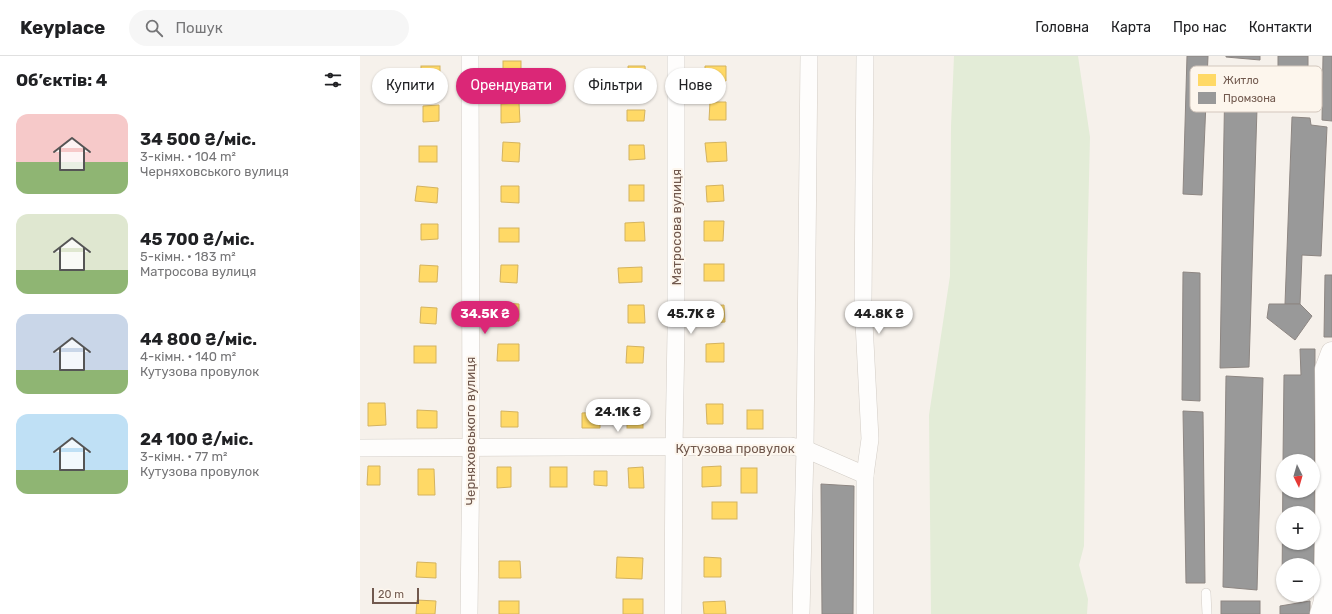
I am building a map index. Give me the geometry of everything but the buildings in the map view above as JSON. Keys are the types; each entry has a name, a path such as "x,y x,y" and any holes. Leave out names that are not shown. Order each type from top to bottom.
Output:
{"street":[{"name":"Черняховського вулиця","path":"469,614 471,449 470,56"},
{"name":"Матросова вулиця","path":"673,614 676,332 676,56"},
{"path":"801,614 805,449 809,56"},
{"path":"865,56 863,303 870,439 865,475 865,614"},
{"path":"1326,606 1326,369 1332,352"},
{"name":"Кутузова провулок","path":"360,448 471,449 791,446 805,449 865,475"}],"lane":[{"path":"1206,593 1207,614"}],"green space":[{"path":"954,56 1078,56 1090,137 1084,546 1079,565 1088,599 1087,614 931,614 929,415 950,276 951,126"}]}
